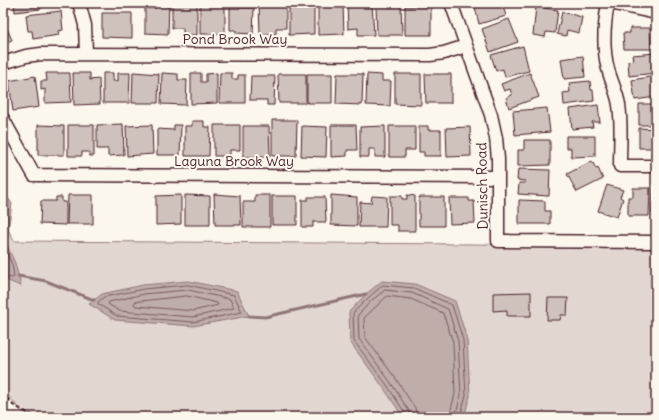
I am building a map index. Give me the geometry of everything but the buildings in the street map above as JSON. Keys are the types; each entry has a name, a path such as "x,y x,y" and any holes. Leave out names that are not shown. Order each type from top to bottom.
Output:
{"street":[{"path":"79,3 85,25 86,53"},
{"name":"Dunisch Road","path":"451,3 491,115 496,138 498,177 498,241 656,242"},
{"path":"656,13 609,3 604,23 603,40 608,69 619,104 620,166 656,166"},
{"name":"Pond Brook Way","path":"3,63 26,56 41,54 86,53 430,55 444,53 466,46"},
{"name":"Laguna Brook Way","path":"3,119 34,175 498,177"}],"path":[{"path":"3,393 13,406 35,417"}],"shaded area":[{"path":"3,220 14,241 472,244 656,247 656,417 37,416 21,411 3,389"}],"water":[{"path":"3,190 12,204 6,243 15,263 21,286 3,279"},
{"path":"188,281 237,291 249,316 193,326 115,320 89,304 102,294 143,285"},
{"path":"382,281 415,284 455,301 467,339 470,396 464,417 403,417 350,342 349,312 366,294"}],"waterway":[{"path":"18,276 46,281 94,300"},
{"path":"249,316 265,317 366,294"}]}
